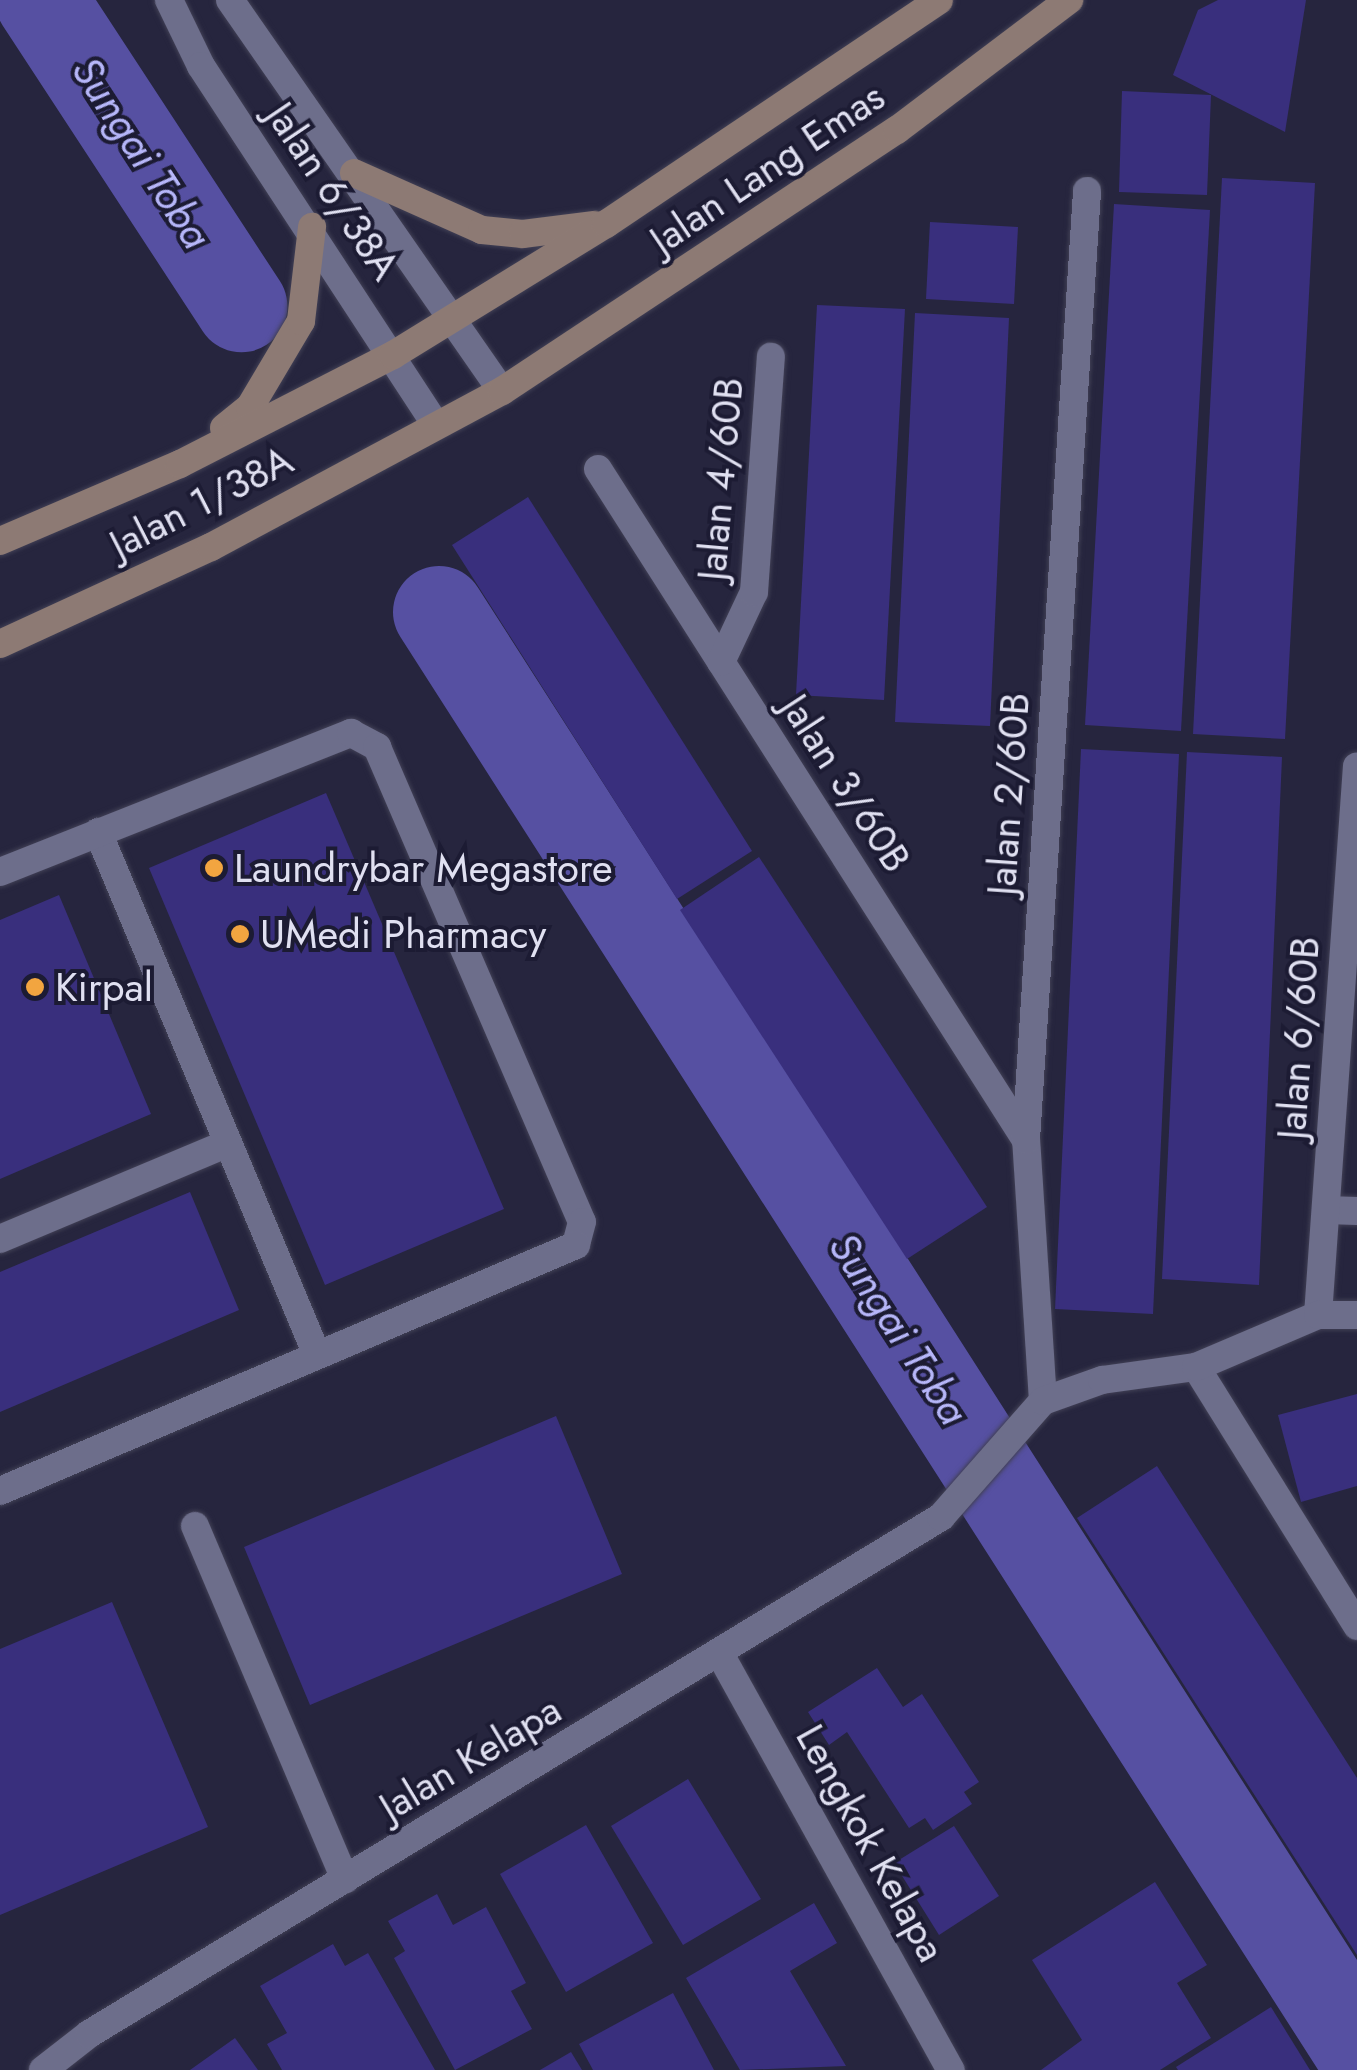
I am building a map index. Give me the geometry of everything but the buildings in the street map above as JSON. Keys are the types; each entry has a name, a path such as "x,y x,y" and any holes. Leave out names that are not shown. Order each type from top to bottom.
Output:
{"main road":[{"name":"Jalan Lang Emas","path":"393,354 606,224 940,0"},
{"name":"Jalan Lang Emas","path":"435,424 502,392 897,130 1069,0"},
{"path":"354,172 482,230 523,234 606,224"},
{"path":"180,464 250,407 302,322 312,227"},
{"name":"Jalan 1/38A","path":"0,540 180,464 393,354"},
{"name":"Jalan 1/38A","path":"0,644 210,548 435,424"}],"street":[{"name":"Jalan 6/38A","path":"168,0 201,66 312,227 435,424"},
{"name":"Jalan 6/38A","path":"230,0 454,316 502,392"},
{"name":"Jalan 2/60B","path":"1043,1401 1026,1140 1087,191"},
{"name":"Jalan 4/60B","path":"722,662 754,592 771,357"},
{"name":"Jalan 3/60B","path":"598,469 1026,1140"},
{"path":"0,872 351,733 377,747 582,1222 576,1244 0,1491"},
{"name":"Jalan 6/60B","path":"1318,1315 1349,1004 1357,766"},
{"path":"98,832 317,1355"},
{"path":"0,1240 228,1144"},
{"path":"1326,1210 1357,1212"},
{"path":"1043,1401 1102,1380 1196,1367 1318,1315 1357,1315"},
{"path":"1196,1367 1357,1626"},
{"name":"Jalan Kelapa","path":"43,2070 89,2034 941,1517 1043,1401"},
{"path":"195,1526 346,1880"},
{"name":"Lengkok Kelapa","path":"720,1654 951,2070"}],"waterway":[{"name":"Sungai Toba","path":"41,0 241,306"},
{"name":"Sungai Toba","path":"439,612 1357,2045"}],"place":[{"name":"Laundrybar Megastore","path":"214,868"},
{"name":"UMedi Pharmacy","path":"240,934"},
{"name":"Kirpal","path":"35,987"}]}
